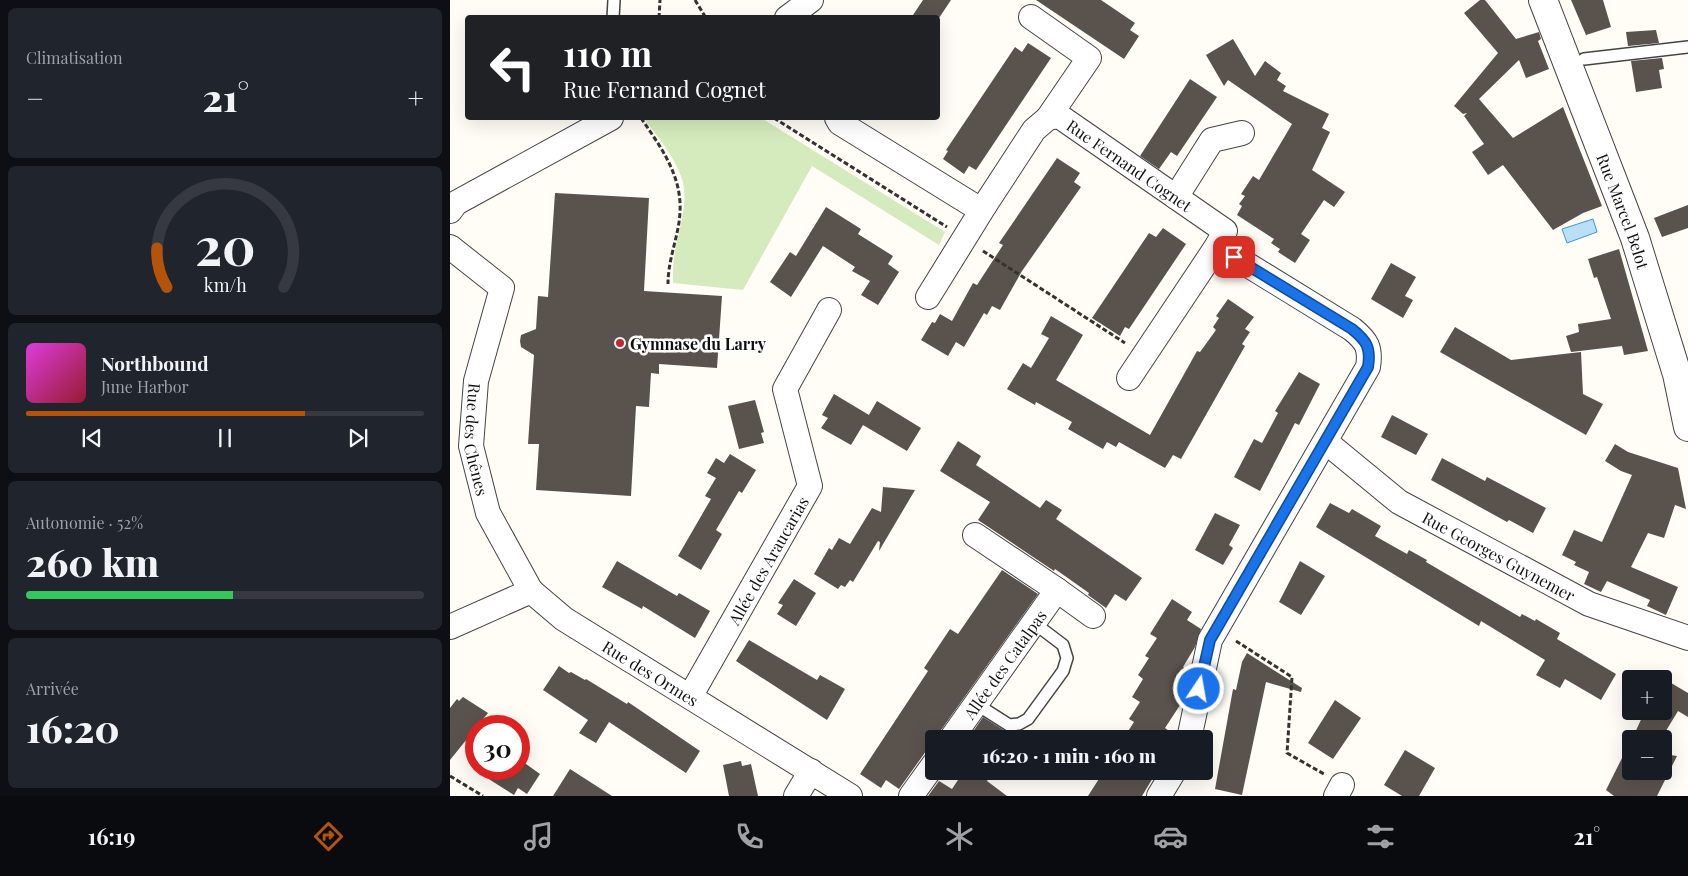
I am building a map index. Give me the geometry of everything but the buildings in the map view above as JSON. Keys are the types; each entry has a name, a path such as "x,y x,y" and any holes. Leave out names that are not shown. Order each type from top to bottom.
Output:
{"street":[{"path":"791,15 811,0"},
{"name":"Rue Marcel Belot","path":"1543,0 1635,238 1677,374 1688,427"},
{"path":"1031,17 1089,58 1048,118"},
{"name":"Rue Fernand Cognet","path":"928,297 1034,130 1048,118 1059,116 1225,231 1217,246"},
{"path":"450,211 456,203 607,120"},
{"path":"838,120 976,207 985,205"},
{"path":"1176,197 1212,140 1242,133"},
{"path":"1129,378 1217,246 1352,329 1366,340 1370,352 1368,367 1210,640 1191,730"},
{"name":"Rue des Chênes","path":"450,247 502,288 476,381 471,446 488,513 530,591"},
{"name":"Allée des Araucarias","path":"691,695 810,486 785,389 829,310"},
{"name":"Rue Georges Guynemer","path":"1326,442 1399,502 1589,604 1688,638"},
{"path":"975,535 1093,616"},
{"name":"Allée des Catalpas","path":"958,730 1057,590"},
{"path":"450,627 530,591"},
{"name":"Rue des Ormes","path":"530,591 564,619 691,695 811,772 838,793"},
{"path":"796,796 811,772"},
{"path":"911,796 925,777"},
{"path":"1159,796 1169,780"}],"lane":[{"path":"613,15 614,0"},
{"path":"1584,59 1688,48"},
{"path":"976,704 1009,725 1019,724 1028,719 1063,671 1067,658 1064,645 1034,623"}],"path":[{"path":"659,15 660,0"},
{"path":"695,0 704,15"},
{"path":"642,120 671,163 679,193 680,212 668,265 668,284"},
{"path":"1217,628 1292,677 1287,753 1339,791"},
{"path":"450,776 483,796"}],"green space":[{"path":"645,120 764,120 945,232 939,245 812,166 743,290 673,283 674,256 683,214 684,195 681,176 665,146"}],"water":[{"path":"1593,219 1597,232 1567,243 1562,229"}],"place":[{"name":"Gymnase du Larry","path":"620,343"}],"route":[{"path":"1199,689 1210,640 1368,367 1370,352 1366,340 1352,329 1234,257"}]}
